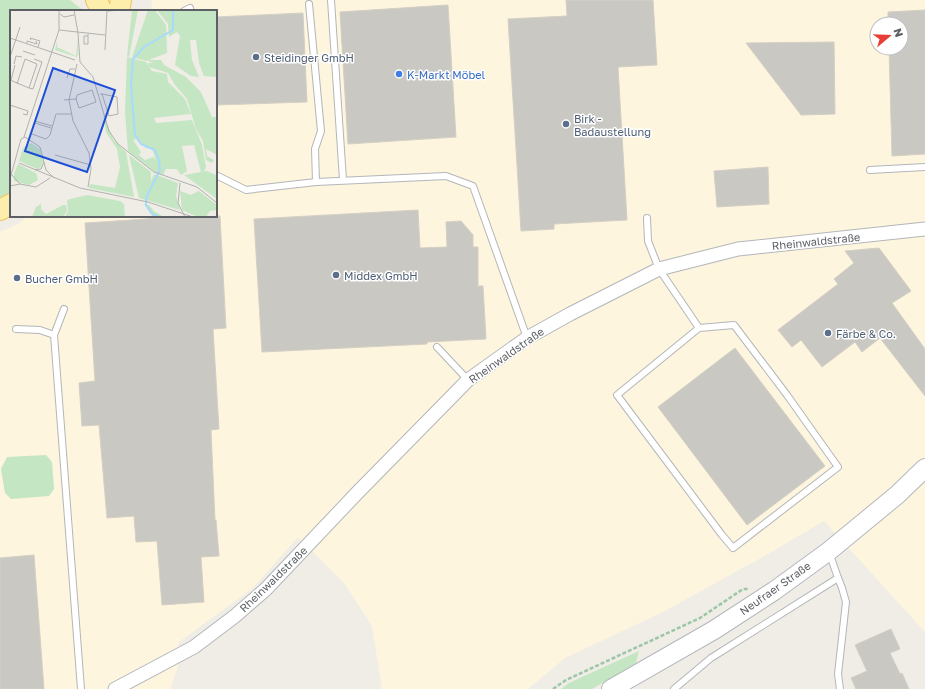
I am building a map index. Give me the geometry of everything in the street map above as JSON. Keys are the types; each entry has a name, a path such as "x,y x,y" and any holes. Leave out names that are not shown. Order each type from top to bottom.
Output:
{"main road":[{"path":"96,0 101,10"},
{"path":"119,10 121,0"},
{"path":"0,210 10,205"}],"street":[{"name":"Rheinwaldstraße","path":"115,689 194,647 236,616 266,589 358,492 468,380 527,338 570,314 659,269 738,249 925,229"},
{"name":"Neufraer Straße","path":"611,689 714,630 774,591 829,551 897,495 925,468"}],"lane":[{"path":"331,0 343,180"},
{"path":"309,4 320,131 315,149 316,182"},
{"path":"870,170 925,167"},
{"path":"217,176 246,190 343,180 446,176 473,186 527,338"},
{"path":"647,218 648,241 659,269 699,328"},
{"path":"64,309 54,335 81,689"},
{"path":"734,325 787,395 838,467 733,548 616,395 699,328 734,325"},
{"path":"16,329 40,330 54,335"},
{"path":"437,347 468,380"},
{"path":"829,551 846,602 838,674 840,689"},
{"path":"674,689 711,658 838,578"}],"path":[{"path":"553,689 566,680 700,618 742,589 774,591"}],"shaded area":[{"path":"152,0 925,0 925,632 824,521 761,558 663,612 565,658 528,689 382,689 372,626 344,583 298,537 253,588 179,642 178,667 170,689 0,689 0,232 18,224 27,217 217,217 217,10 151,10"}],"green space":[{"path":"0,0 70,0 83,10 10,10 10,194 0,199"},
{"path":"46,455 52,462 54,489 49,496 11,499 5,493 1,469 7,457"},
{"path":"639,651 636,663 592,689 561,689 569,683"}],"building":[{"path":"566,0 653,0 657,65 618,67 627,220 554,224 554,229 521,231 508,19 567,16"},
{"path":"448,5 456,137 348,144 340,12"},
{"path":"925,10 925,154 892,156 889,56 909,56 909,16 888,16 888,12"},
{"path":"303,13 307,102 217,105 217,17"},
{"path":"834,42 835,114 801,115 746,43"},
{"path":"768,167 769,204 717,207 714,171"},
{"path":"418,210 420,248 447,247 446,222 461,221 473,235 473,247 478,247 478,286 483,286 486,339 427,342 427,344 262,352 254,219"},
{"path":"220,216 226,328 213,329 219,429 211,430 215,520 219,556 201,557 204,602 162,605 157,541 136,542 134,516 107,518 99,425 82,426 79,383 95,381 85,223 176,217"},
{"path":"879,248 911,291 892,303 925,349 925,396 880,338 862,352 855,342 822,367 801,340 792,347 778,330 838,284 834,279 854,263 845,251"},
{"path":"735,348 825,466 747,525 658,407"},
{"path":"34,555 44,689 0,689 0,558"},
{"path":"891,629 900,649 890,653 900,674 902,673 909,689 856,689 851,678 867,671 855,645"}],"place":[{"name":"Steidinger GmbH","path":"256,57"},
{"name":"K-Markt Möbel","path":"399,74"},
{"name":"Birk - Badaustellung","path":"566,124"},
{"name":"Middex GmbH","path":"336,275"},
{"name":"Bucher GmbH","path":"17,278"},
{"name":"Färbe & Co.","path":"828,333"}]}
